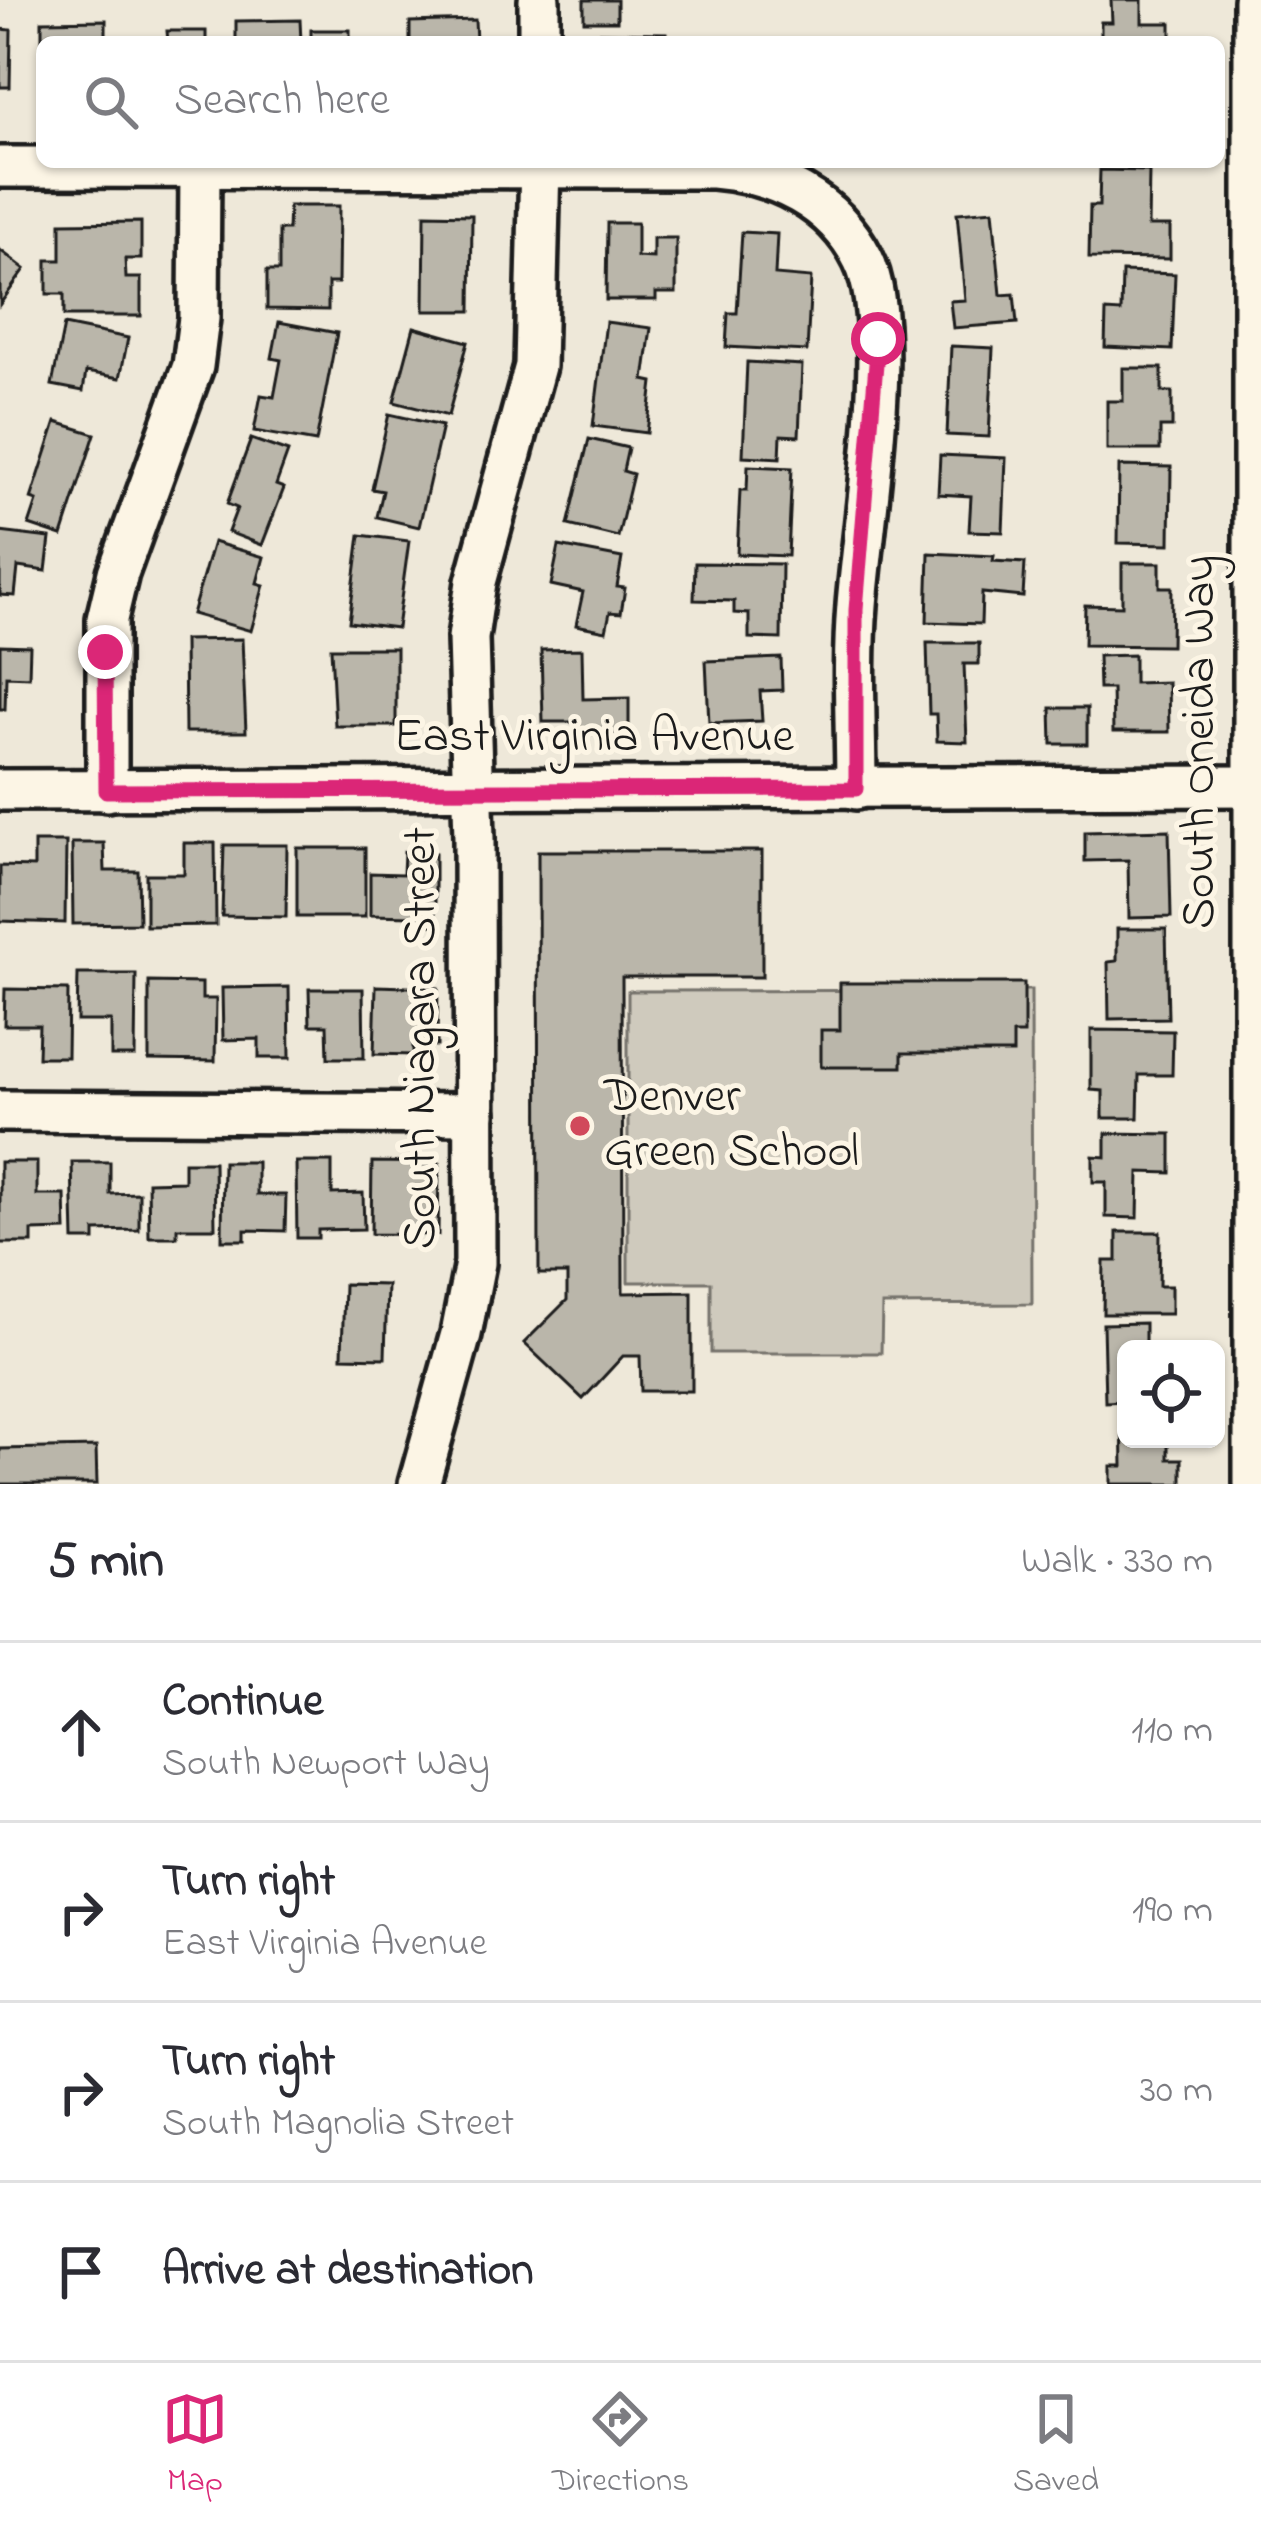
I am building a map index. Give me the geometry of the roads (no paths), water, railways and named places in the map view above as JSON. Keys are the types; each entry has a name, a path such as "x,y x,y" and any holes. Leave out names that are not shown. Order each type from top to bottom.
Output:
{"street":[{"path":"539,0 539,36"},
{"name":"South Oneida Way","path":"1254,0 1257,1460"},
{"path":"0,167 36,167"},
{"path":"106,791 106,619 118,573 193,366 200,295 200,168"},
{"name":"South Niagara Street","path":"419,1484 476,1263 470,618 536,366 540,168"},
{"path":"713,168 756,173 809,198 851,239 865,261 875,301 878,339 856,628 856,789"},
{"name":"East Virginia Avenue","path":"0,790 1256,786"},
{"path":"0,1111 475,1114"}],"place":[{"name":"Denver Green School","path":"580,1126"}]}
